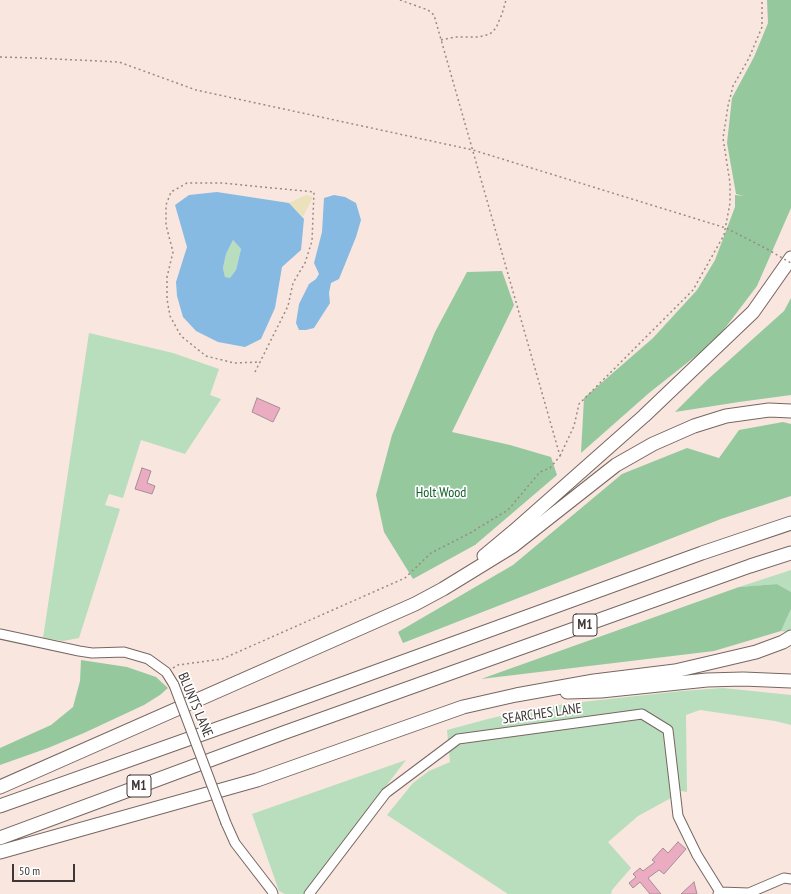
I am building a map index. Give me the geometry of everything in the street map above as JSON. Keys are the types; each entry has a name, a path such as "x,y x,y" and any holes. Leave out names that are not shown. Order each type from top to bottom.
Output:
{"highway":[{"path":"443,589 514,531 656,405 753,312 791,258"},
{"path":"0,787 407,607 443,589 513,546 616,466 652,444 694,426 726,416 769,410 791,411"},
{"name":"M1","path":"0,806 270,710 702,553 791,524"},
{"name":"M1","path":"0,838 298,728 791,552"},
{"path":"0,852 257,780 463,707 516,695 594,681 675,671 756,652 783,642 791,637"},
{"path":"516,695 601,691 707,680 743,679 791,681"}],"street":[{"name":"BLUNTS LANE","path":"0,634 92,653 124,652 148,659 166,672 174,685 235,843 273,894"},
{"name":"SEARCHES LANE","path":"309,894 386,793 458,739 642,714 668,730 678,816 697,855 719,893"},
{"path":"719,893 749,893 784,878 791,879"}],"path":[{"path":"400,0 428,10 434,15 560,456"},
{"path":"441,40 456,37 479,37 490,34 496,28 506,0"},
{"path":"166,672 178,665 222,659 405,578 431,553 470,533 508,510 540,472 550,468 560,456 574,426 579,404 693,290 724,235 730,203 730,183 723,138 726,119 733,86 749,58 762,27 762,0"},
{"path":"0,57 119,62 196,90 473,150 726,228 791,263"},
{"path":"256,372 288,306 293,283 306,263 312,241 314,192 222,183 187,183 171,192 166,205 166,225 173,252 167,282 167,299 170,316 181,336 206,356 234,363 260,362"}],"green space":[{"path":"767,0 791,0 791,208 757,286 716,340 649,393 581,453 584,398 653,338 697,290 715,260 735,207 735,195 744,196 736,194 727,143 732,98 754,57 768,23"},
{"path":"233,240 241,249 236,270 230,279 225,277 223,268 226,254"},
{"name":"Holt Wood","path":"502,271 514,305 452,432 510,445 551,457 557,475 475,545 413,579 384,532 376,495 392,435 435,332 467,272"},
{"path":"791,298 791,395 675,412 707,380 784,311"},
{"path":"89,333 173,353 219,369 210,395 221,399 185,454 141,440 123,498 109,494 105,505 120,509 79,638 63,641 43,638"},
{"path":"783,422 791,424 791,496 721,519 403,643 398,632 513,565 622,474 687,448 719,458 739,430"},
{"path":"791,570 791,592 777,584 739,587"},
{"path":"777,584 791,592 791,609 781,631 714,651 481,679 739,587"},
{"path":"791,609 791,629 786,632 781,631"},
{"path":"81,660 127,667 156,677 168,688 144,705 84,733 48,748 0,765 0,748 51,725 73,707 80,681"},
{"path":"723,688 791,695 791,725 775,721 700,710 686,715 687,792 670,789 671,798 638,816 608,842 631,868 612,890 611,894 508,894 387,815 413,783 429,771 450,762 447,730 531,709 682,691"},
{"path":"406,760 303,894 285,894 279,891 252,814"}],"sand":[{"path":"306,195 313,197 303,217 289,203"}],"water":[{"path":"217,192 289,203 304,219 301,250 282,267 275,308 261,339 245,347 218,342 196,331 183,317 177,296 176,282 187,247 175,205 189,195","holes":["233,240 241,249 236,270 230,278 225,277 223,268 226,254"]},
{"path":"334,195 345,197 356,203 361,220 356,237 339,279 331,283 329,293 330,303 314,328 299,330 296,323 299,304 309,284 316,279 319,274 314,263 322,232 324,198"}],"building":[{"path":"257,398 280,408 273,422 252,412"},
{"path":"142,468 151,471 147,483 155,486 152,494 135,489"},
{"path":"678,842 686,849 664,874 659,870 648,878 661,894 650,894 640,882 633,888 629,883 636,877 633,874 640,868 643,871 655,862 652,860 663,848 668,853"},
{"path":"694,882 697,894 681,894"}]}
